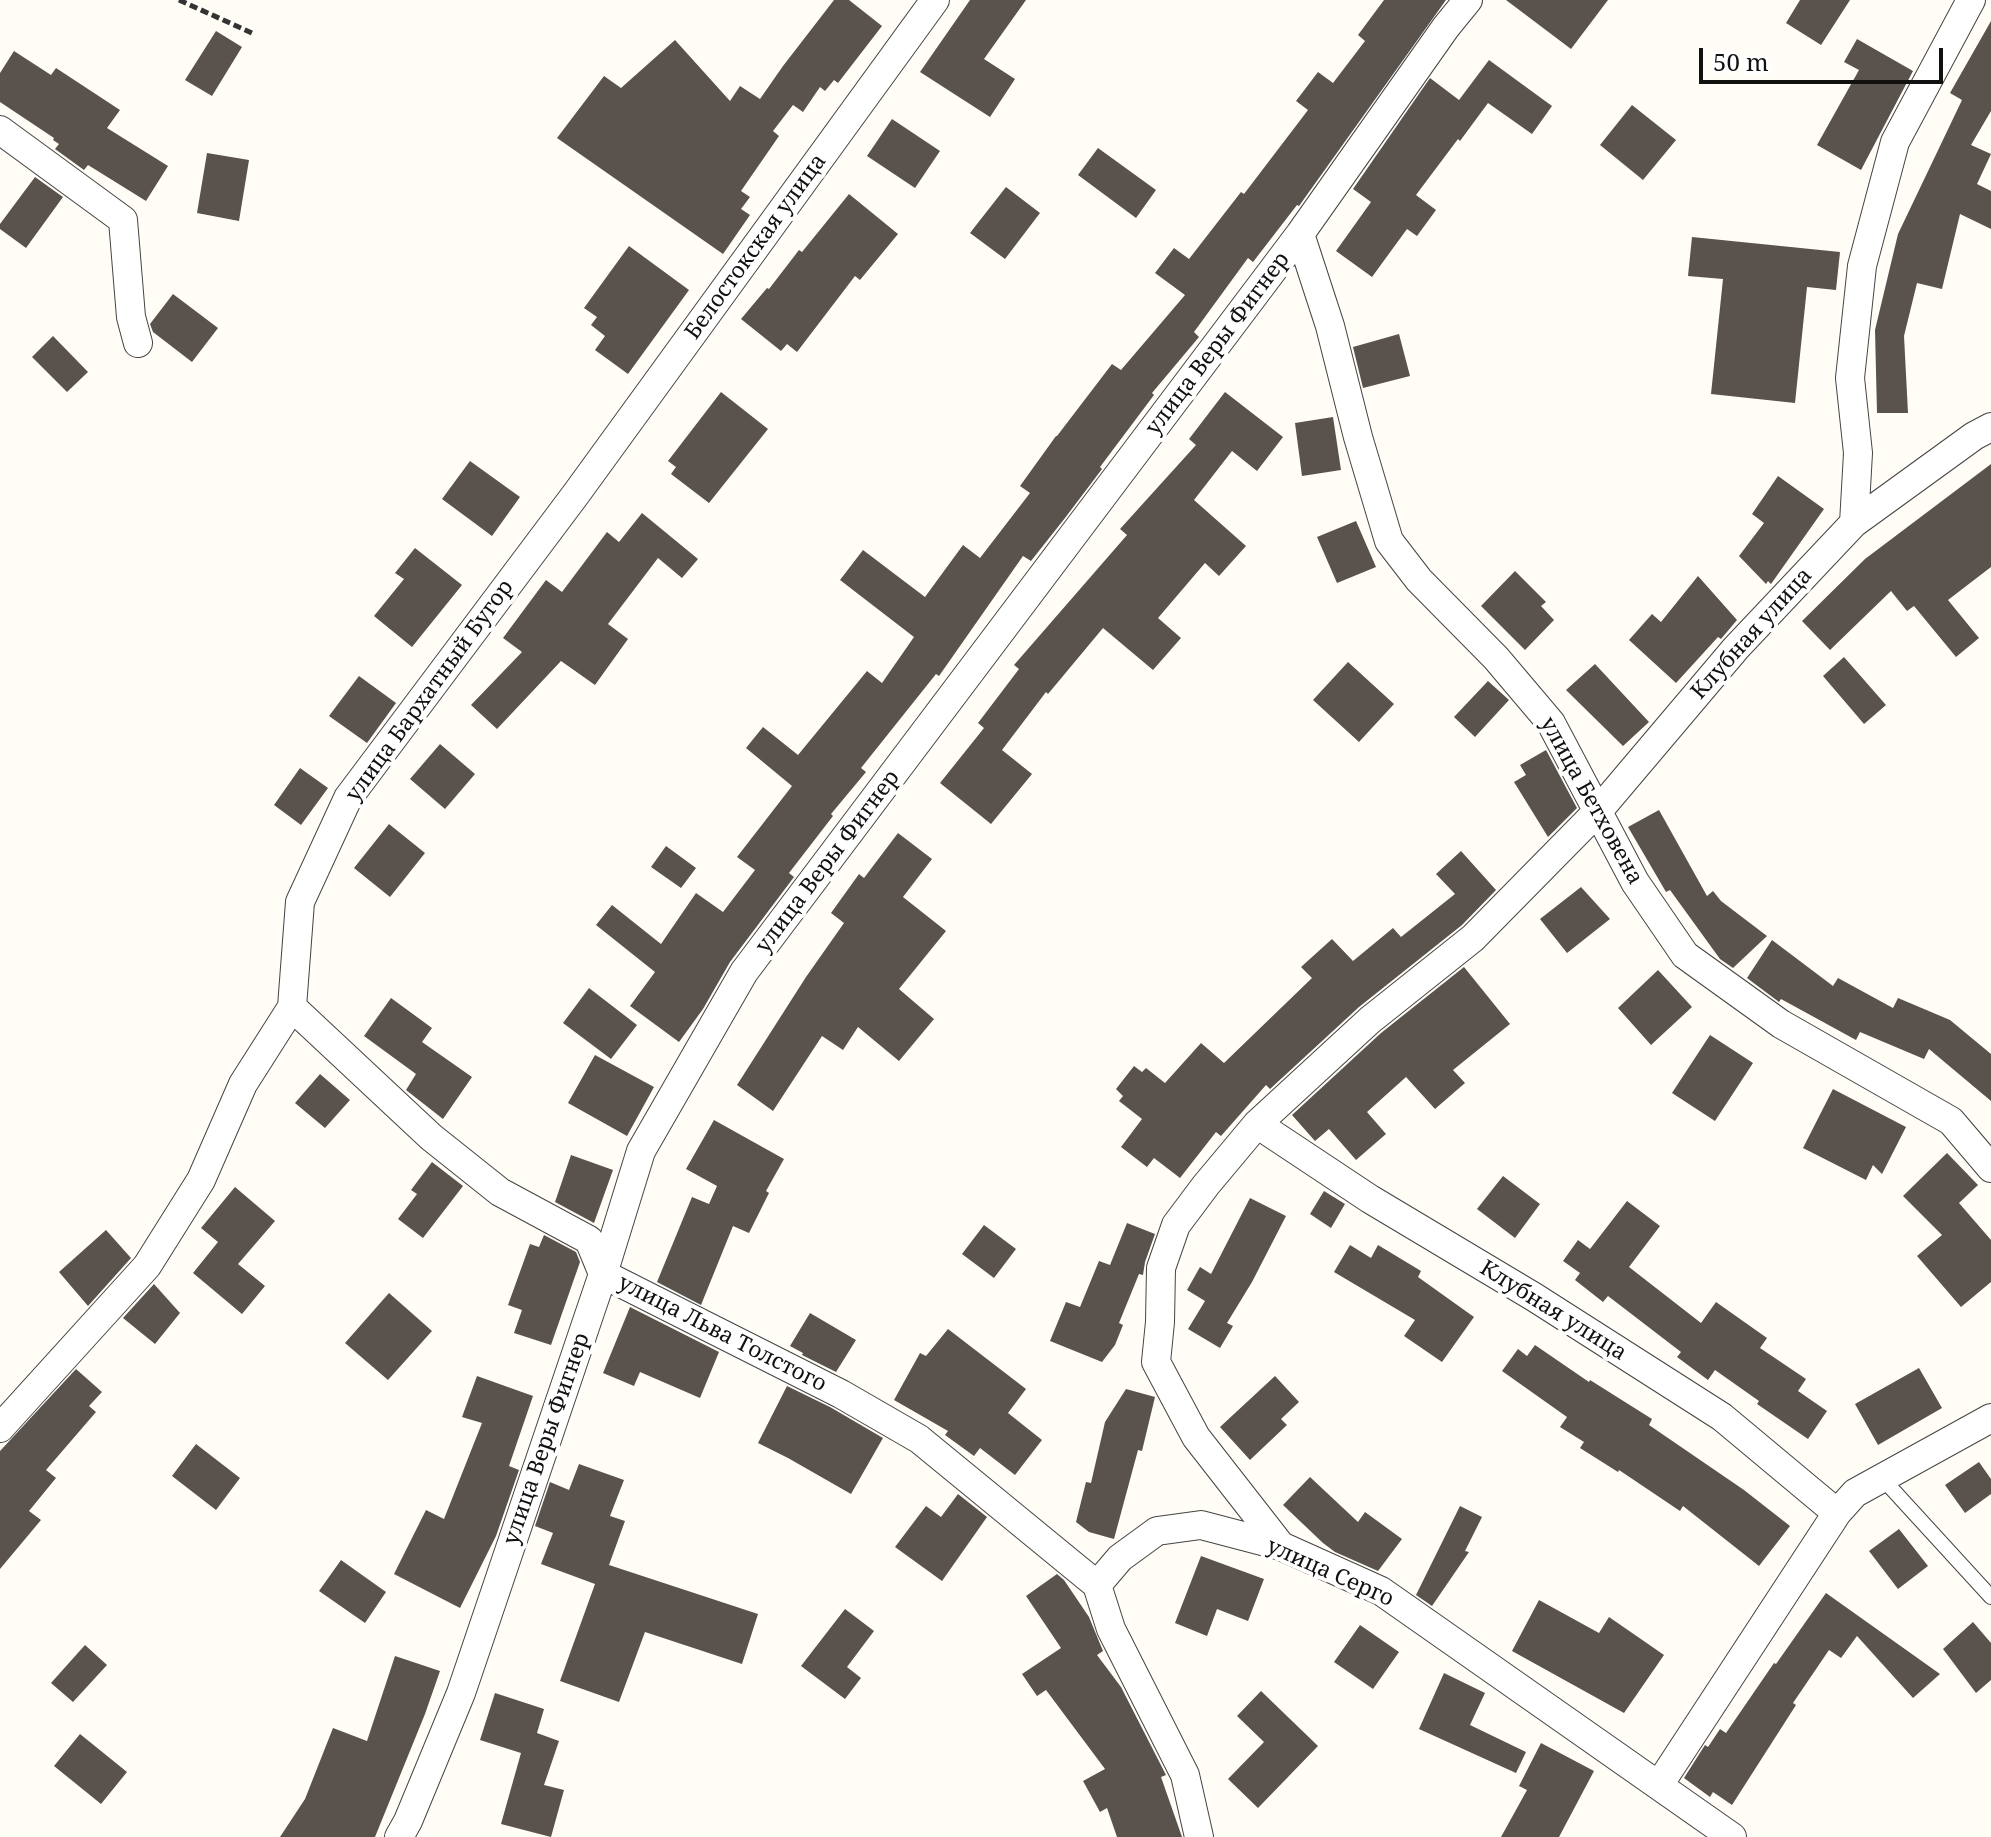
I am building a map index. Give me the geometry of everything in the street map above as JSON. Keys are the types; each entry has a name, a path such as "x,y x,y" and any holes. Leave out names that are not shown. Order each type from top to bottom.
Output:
{"street":[{"name":"Белостокская улица","path":"576,494 935,0"},
{"name":"улица Веры Фигнер","path":"399,1837 461,1693 603,1274 641,1151 744,972 1300,234 1468,0"},
{"path":"1854,523 1858,453 1850,378 1862,266 1895,142 1971,0"},
{"path":"0,130 123,220 131,317 138,343"},
{"name":"улица Бетховена","path":"1300,234 1330,326 1389,541 1419,580 1496,658 1551,723 1635,882 1685,955 1781,1024 1951,1121 1991,1168"},
{"name":"Клубная улица","path":"1281,1546 1196,1437 1156,1362 1161,1268 1176,1225 1257,1124 1370,1020 1473,938 1599,810 1736,648 1854,523 1991,427"},
{"name":"улица Бархатный Бугор","path":"0,1428 147,1266 201,1180 243,1084 292,1007 300,902 348,798 576,494"},
{"name":"улица Льва Толстого","path":"292,1007 431,1137 500,1192 589,1240 603,1274 841,1394 919,1439 1097,1585"},
{"name":"Клубная улица","path":"1257,1124 1370,1199 1534,1297 1722,1417 1837,1513"},
{"path":"1659,1785 1837,1513 1855,1493 1991,1418"},
{"name":"улица Серго","path":"1097,1585 1120,1558 1157,1531 1201,1525 1281,1546 1381,1591 1732,1837"},
{"path":"1097,1585 1111,1629 1185,1775 1199,1837"}],"lane":[{"path":"1882,1478 1991,1597"}],"path":[{"path":"179,0 252,33"}],"building":[{"path":"834,0 849,0 882,26 838,83 834,80 825,91 820,87 803,112 793,105 773,131 779,136 741,191 750,197 741,209 750,215 723,254 557,138 604,76 621,88 675,40 730,101 740,86 760,99"},
{"path":"970,0 1026,0 984,59 1015,79 990,117 920,72"},
{"path":"1384,0 1446,0 1299,206 1253,262 1248,258 1194,332 1199,337 1152,393 1154,395 1065,518 1031,561 1023,556 939,676 936,674 861,768 866,772 789,873 794,877 730,962 703,1009 679,1042 630,1006 655,972 596,925 612,905 661,944 696,893 723,912 755,870 737,857 792,786 746,748 763,727 798,755 867,671 882,683 914,637 840,580 863,550 925,597 963,545 980,558 1030,493 1020,486 1112,364 1121,370 1185,295 1155,273 1174,248 1189,259 1241,192 1244,194 1308,110 1296,101 1318,72 1333,83 1365,41 1358,35"},
{"path":"1506,0 1608,0 1571,49"},
{"path":"1800,0 1850,0 1821,45 1786,23"},
{"path":"1991,21 1991,111 1971,145 1991,154 1977,184 1991,191 1991,229 1960,214 1942,289 1917,283 1904,336 1908,413 1877,413 1875,330 1898,234 1962,100 1950,93"},
{"path":"216,31 242,47 212,96 185,80"},
{"path":"1857,39 1913,71 1861,170 1817,145 1859,70 1844,62"},
{"path":"14,51 51,75 56,68 120,110 107,128 168,166 146,201 88,165 84,170 55,149 59,144 54,138 0,102 0,73"},
{"path":"1489,60 1552,106 1532,134 1488,103 1416,195 1436,210 1417,236 1407,229 1372,277 1336,251 1371,202 1353,189 1430,78 1459,100"},
{"path":"1632,105 1676,140 1643,180 1600,145"},
{"path":"892,119 940,151 915,188 867,156"},
{"path":"1098,148 1156,190 1136,218 1078,175"},
{"path":"207,153 249,160 239,221 197,213"},
{"path":"35,177 63,197 26,248 0,229 0,224"},
{"path":"1006,187 1040,213 1005,259 970,233"},
{"path":"849,194 898,234 860,280 855,276 797,352 787,344 781,351 741,319"},
{"path":"1692,237 1840,252 1836,290 1807,287 1795,403 1711,394 1723,279 1688,276"},
{"path":"629,246 689,290 628,374 595,350 605,336 591,325 597,317 584,308"},
{"path":"173,294 218,328 192,362 153,332 150,324"},
{"path":"1399,334 1410,376 1363,388 1353,347"},
{"path":"53,336 88,372 67,392 32,357"},
{"path":"721,392 768,429 709,503 671,474 676,467 668,461"},
{"path":"1225,392 1283,437 1257,471 1232,451 1194,500 1246,546 1219,576 1205,563 1158,618 1181,638 1153,670 1103,628 1048,694 1046,692 1002,750 1032,774 991,824 940,783 984,728 978,723 1019,669 1014,665 1127,535 1120,529 1196,445 1189,439"},
{"path":"1333,417 1341,470 1302,476 1295,423"},
{"path":"470,461 520,497 492,536 442,499"},
{"path":"1991,464 1991,567 1948,600 1979,638 1956,657 1914,606 1907,611 1891,591 1830,650 1802,621 1865,559"},
{"path":"1778,476 1824,509 1771,584 1768,581 1766,584 1739,556 1764,523 1752,514"},
{"path":"642,513 698,559 682,578 658,558 608,624 628,639 595,685 561,661 497,729 471,705 522,652 503,638 546,580 562,592 607,532 619,542"},
{"path":"1356,521 1376,567 1337,583 1317,537"},
{"path":"415,548 462,585 412,647 374,616 404,579 395,573"},
{"path":"1515,571 1546,602 1541,606 1554,620 1525,650 1481,606"},
{"path":"1698,576 1737,620 1676,683 1629,640 1652,614 1661,622"},
{"path":"1844,657 1886,705 1864,724 1823,676"},
{"path":"1348,662 1394,704 1359,742 1313,700"},
{"path":"1595,664 1649,722 1623,746 1566,690"},
{"path":"359,676 396,703 367,743 329,716"},
{"path":"1488,681 1509,700 1475,737 1454,717"},
{"path":"440,744 475,774 445,809 410,779"},
{"path":"1546,750 1577,808 1548,837 1514,782 1526,775 1520,765"},
{"path":"300,768 328,788 301,825 274,805"},
{"path":"1659,810 1707,896 1713,891 1721,901 1767,936 1733,968 1720,959 1670,890 1666,892 1628,827"},
{"path":"389,824 425,853 390,897 354,868"},
{"path":"898,833 932,859 903,897 946,931 899,989 934,1019 899,1061 858,1027 843,1050 822,1036 773,1111 737,1085 844,923 831,913 859,874 864,878"},
{"path":"666,846 696,868 681,888 651,867"},
{"path":"1461,851 1496,890 1462,925 1359,1007 1270,1089 1266,1085 1221,1136 1216,1132 1180,1178 1154,1158 1147,1167 1121,1147 1142,1119 1119,1101 1123,1096 1116,1089 1134,1066 1142,1072 1146,1068 1165,1083 1201,1043 1224,1063 1312,978 1301,967 1332,939 1353,961 1393,928 1401,937 1455,894 1436,874"},
{"path":"1581,887 1610,919 1567,953 1540,919"},
{"path":"1772,940 1833,986 1838,978 1893,1008 1898,998 1950,1020 1991,1054 1991,1101 1929,1049 1924,1059 1860,1032 1856,1040 1781,999 1779,1002 1747,978"},
{"path":"1464,967 1510,1024 1453,1070 1465,1083 1435,1109 1406,1077 1367,1112 1386,1134 1356,1160 1329,1129 1315,1141 1292,1115 1381,1033"},
{"path":"1658,970 1692,1007 1651,1045 1618,1008"},
{"path":"589,988 637,1025 611,1059 563,1023"},
{"path":"391,998 432,1028 422,1042 472,1077 443,1119 406,1090 416,1074 364,1036"},
{"path":"1710,1035 1753,1063 1715,1121 1672,1093"},
{"path":"595,1055 654,1087 627,1136 568,1103"},
{"path":"320,1074 350,1100 325,1128 295,1103"},
{"path":"1833,1089 1906,1127 1882,1174 1873,1165 1866,1180 1803,1148"},
{"path":"714,1120 784,1159 766,1191 769,1193 749,1233 733,1226 701,1305 657,1282 692,1197 709,1204 717,1186 686,1169"},
{"path":"1947,1153 1978,1185 1959,1203 1991,1240 1991,1282 1961,1307 1917,1256 1942,1235 1903,1196"},
{"path":"571,1155 613,1170 594,1223 555,1202"},
{"path":"432,1162 463,1186 423,1238 398,1219 417,1194 411,1190"},
{"path":"1503,1176 1540,1204 1515,1238 1477,1209"},
{"path":"235,1187 275,1221 238,1264 265,1286 242,1314 193,1273 218,1242 201,1228"},
{"path":"1324,1191 1345,1204 1331,1228 1310,1214"},
{"path":"1250,1198 1286,1216 1227,1323 1233,1326 1220,1348 1188,1329 1205,1301 1187,1290 1200,1267 1211,1274"},
{"path":"1627,1201 1660,1226 1629,1267 1701,1323 1716,1302 1767,1338 1760,1348 1806,1379 1798,1391 1827,1411 1808,1439 1715,1370 1708,1380 1677,1357 1681,1352 1608,1296 1603,1302 1575,1280 1580,1273 1563,1261 1578,1240 1590,1249"},
{"path":"1127,1223 1155,1234 1143,1275 1139,1274 1119,1323 1123,1325 1115,1345 1102,1362 1050,1341 1066,1302 1080,1307 1099,1261 1110,1265"},
{"path":"984,1225 1016,1249 994,1278 962,1254"},
{"path":"106,1230 131,1258 88,1306 59,1272"},
{"path":"544,1235 576,1252 580,1262 551,1345 514,1333 522,1310 508,1305 530,1244 539,1247"},
{"path":"1350,1245 1371,1258 1378,1245 1421,1271 1418,1277 1474,1317 1442,1362 1404,1336 1415,1320 1334,1272"},
{"path":"154,1284 180,1313 155,1344 123,1318"},
{"path":"389,1293 432,1331 388,1380 345,1343"},
{"path":"630,1307 719,1352 700,1398 640,1372 634,1386 603,1373"},
{"path":"810,1313 856,1340 836,1372 790,1346"},
{"path":"948,1329 1026,1389 1008,1413 1042,1440 1015,1475 980,1448 974,1456 945,1435 948,1431 894,1400 920,1353 926,1356"},
{"path":"1535,1345 1589,1382 1652,1419 1649,1425 1744,1490 1790,1526 1759,1566 1683,1506 1680,1511 1580,1448 1584,1442 1560,1427 1567,1417 1502,1371 1518,1349 1527,1356"},
{"path":"1919,1368 1942,1408 1878,1445 1855,1404"},
{"path":"76,1369 102,1392 89,1406 96,1412 46,1470 56,1478 29,1511 41,1520 0,1569 0,1451"},
{"path":"477,1376 533,1396 509,1466 519,1470 496,1536 460,1608 394,1574 426,1510 444,1519 482,1423 462,1417"},
{"path":"1275,1376 1299,1402 1281,1419 1287,1425 1250,1460 1220,1427"},
{"path":"787,1386 883,1438 851,1494 758,1443"},
{"path":"1126,1389 1155,1397 1142,1451 1138,1450 1114,1539 1089,1532 1076,1522 1086,1482 1091,1483 1105,1422"},
{"path":"196,1444 240,1478 216,1510 172,1476"},
{"path":"1979,1462 1991,1479 1991,1494 1965,1513 1945,1485"},
{"path":"579,1464 624,1480 610,1516 625,1521 609,1565 758,1614 742,1664 645,1632 619,1702 560,1681 595,1584 541,1564 553,1533 535,1526 550,1482 569,1490"},
{"path":"1310,1477 1358,1522 1365,1512 1402,1539 1378,1571 1335,1552 1283,1505"},
{"path":"958,1494 987,1517 942,1581 895,1547 926,1506 941,1517"},
{"path":"1460,1506 1482,1517 1465,1551 1469,1552 1432,1606 1416,1595"},
{"path":"1899,1529 1928,1566 1898,1589 1869,1551"},
{"path":"1201,1556 1264,1579 1248,1621 1217,1609 1207,1636 1175,1623"},
{"path":"341,1560 386,1592 365,1623 319,1591"},
{"path":"1057,1574 1089,1617 1103,1651 1097,1655 1121,1687 1166,1775 1161,1777 1182,1837 1117,1837 1107,1808 1100,1812 1083,1781 1105,1769 1046,1690 1037,1696 1022,1674 1061,1648 1026,1596"},
{"path":"1826,1593 1940,1674 1913,1698 1857,1636 1841,1658 1829,1650 1793,1703 1796,1705 1732,1805 1713,1792 1710,1797 1684,1778 1705,1745 1708,1747 1720,1729 1726,1733"},
{"path":"1539,1600 1599,1633 1609,1617 1664,1655 1624,1713 1512,1651"},
{"path":"845,1609 874,1631 847,1667 861,1678 845,1699 801,1666"},
{"path":"1973,1622 1991,1643 1991,1680 1976,1693 1943,1649"},
{"path":"1360,1625 1399,1652 1373,1689 1334,1662"},
{"path":"85,1645 107,1665 73,1702 51,1683"},
{"path":"395,1656 440,1671 375,1837 280,1837 305,1799 333,1728 367,1741"},
{"path":"1444,1673 1485,1693 1470,1725 1526,1752 1516,1773 1419,1729"},
{"path":"1261,1691 1318,1746 1258,1808 1228,1779 1264,1742 1237,1716"},
{"path":"495,1693 544,1709 537,1733 559,1741 544,1785 564,1790 551,1837 501,1824 521,1753 480,1740"},
{"path":"80,1734 127,1772 101,1804 54,1766"},
{"path":"1541,1743 1594,1771 1559,1837 1501,1837 1527,1790 1519,1786"}]}
